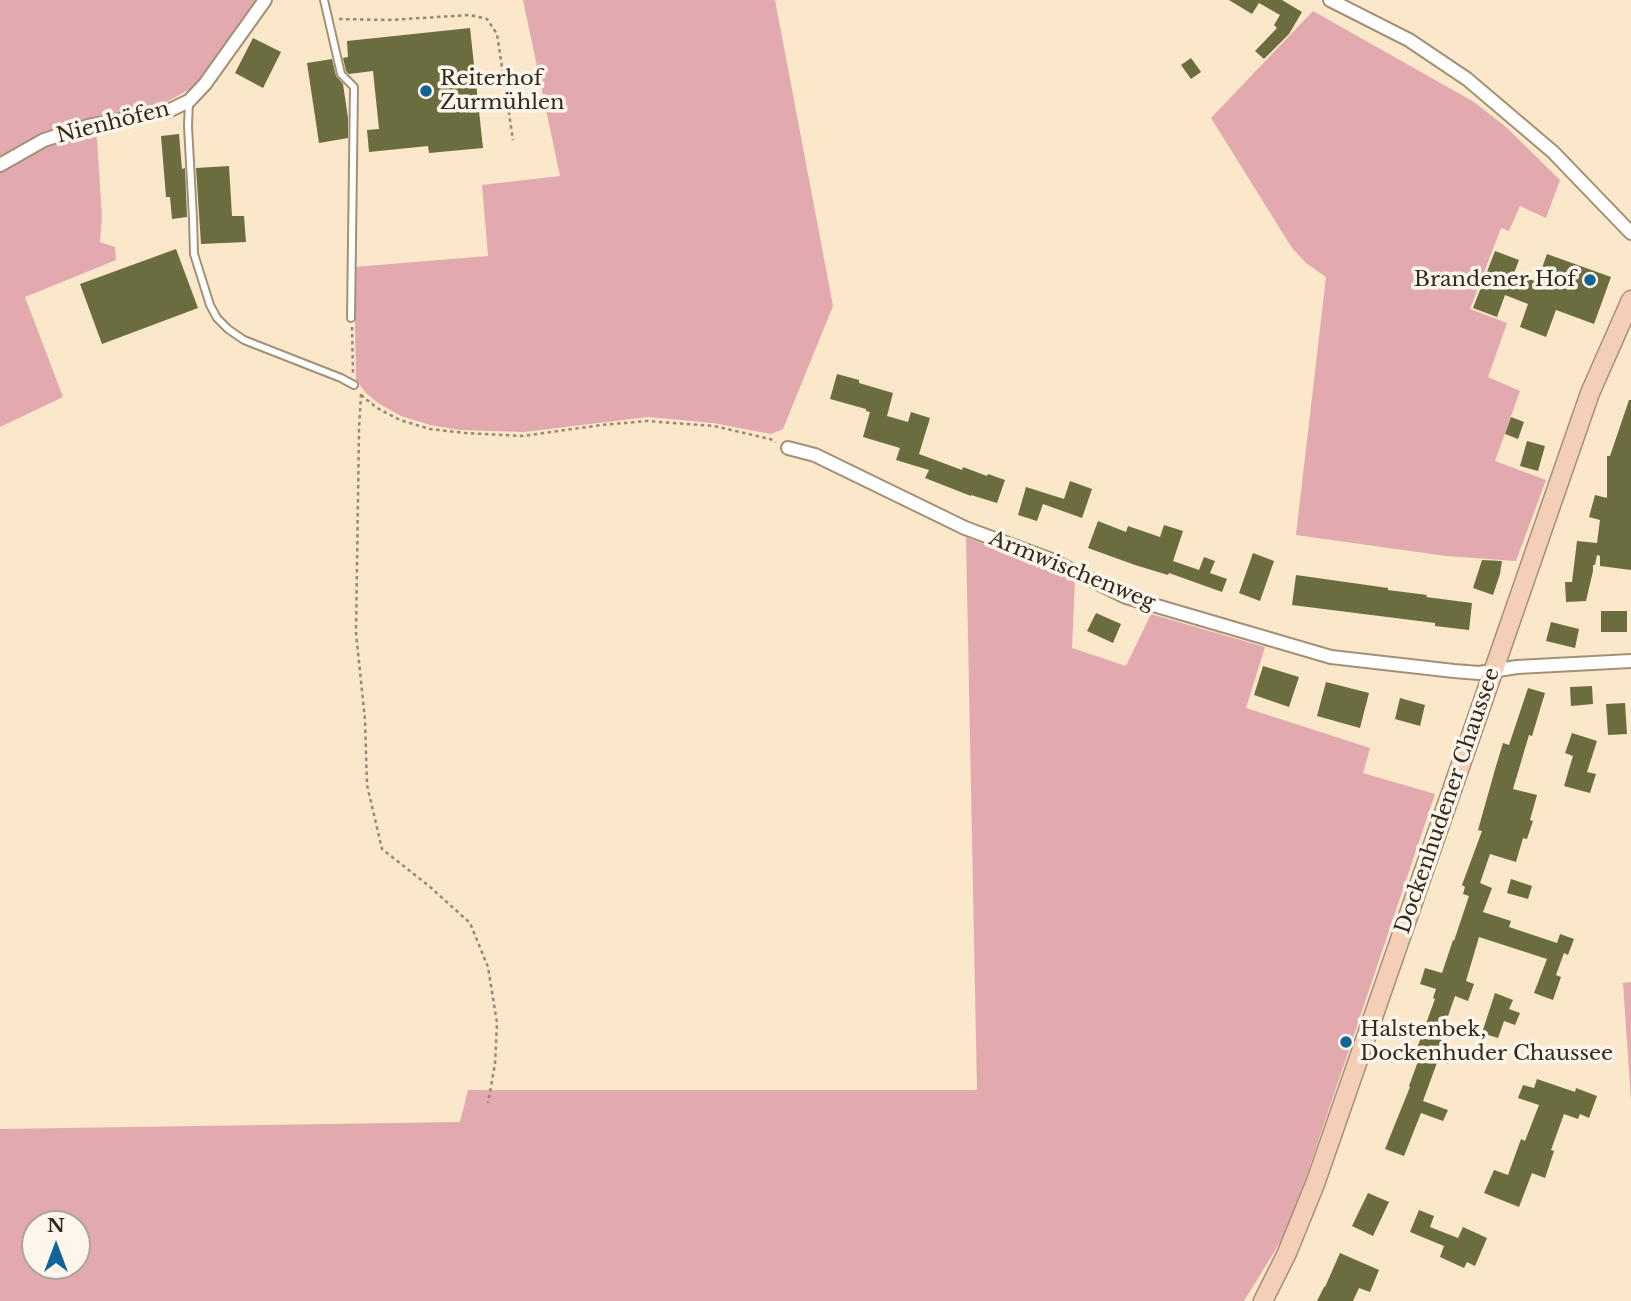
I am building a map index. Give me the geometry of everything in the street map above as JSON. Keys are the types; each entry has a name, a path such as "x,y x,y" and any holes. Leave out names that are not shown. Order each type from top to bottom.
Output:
{"main road":[{"name":"Dockenhudener Chaussee","path":"1263,1301 1287,1253 1315,1184 1590,393 1631,300"}],"street":[{"name":"Nienhöfen","path":"0,165 44,141 88,126 168,111 190,101 265,0"},
{"path":"1330,0 1409,40 1467,79 1553,152 1631,233"},
{"name":"Armwischenweg","path":"788,448 815,455 965,528 1049,559 1126,597 1331,657 1479,673 1517,667 1631,662"}],"lane":[{"path":"324,0 341,74 354,87 351,318"},
{"path":"190,101 188,125 194,254 210,305 217,318 244,340 354,385"}],"path":[{"path":"328,19 389,20 470,15 487,19 497,34 513,140"},
{"path":"351,318 354,385"},
{"path":"488,1103 495,1064 497,1023 488,967 470,923 382,849 367,785 365,720 356,633 361,394 377,408 400,420 430,429 523,436 647,421 714,426 770,439 788,448"}],"shaded area":[{"path":"0,0 256,0 207,80 153,109 96,125 102,217 100,242 115,247 116,260 25,297 63,397 0,427"},
{"path":"523,0 775,0 833,306 783,429 771,434 713,423 648,417 524,432 460,430 401,416 378,403 356,380 354,267 488,256 482,185 560,176"},
{"path":"1313,11 1474,102 1506,127 1560,180 1546,218 1520,206 1509,231 1501,228 1470,309 1507,323 1488,377 1520,391 1495,461 1546,480 1516,561 1446,556 1296,535 1326,277 1306,263 1292,248 1211,118"},
{"path":"966,537 1075,580 1072,648 1126,666 1151,614 1265,647 1246,708 1370,748 1363,773 1435,794 1289,1228 1244,1301 0,1301 0,1129 460,1122 468,1090 977,1090"},
{"path":"1631,982 1631,1101 1623,983"}],"building":[{"path":"1229,0 1282,0 1302,12 1289,34 1264,59 1255,51 1277,28 1274,25 1280,15 1259,3 1252,14"},
{"name":"Reiterhof Zurmühlen","path":"470,28 483,148 429,153 428,146 369,152 367,130 379,129 373,71 349,74 346,71 343,58 348,57 347,41"},
{"path":"253,38 281,52 263,88 235,73"},
{"path":"1191,58 1201,72 1191,79 1181,65"},
{"path":"332,59 336,76 343,84 348,138 319,143 307,63"},
{"path":"179,134 182,169 185,168 187,217 172,219 170,197 166,197 161,136"},
{"path":"229,166 232,216 244,216 246,242 201,244 196,168"},
{"path":"176,249 198,308 102,344 80,284"},
{"path":"1495,251 1519,260 1514,273 1537,282 1547,254 1611,277 1594,324 1556,310 1546,337 1520,327 1528,304 1505,295 1497,317 1473,308"},
{"path":"837,374 893,393 887,416 908,422 911,412 930,418 919,454 962,470 963,467 1005,480 997,503 925,478 929,470 896,460 900,448 863,437 870,412 830,399"},
{"path":"1629,400 1631,570 1600,566 1600,556 1597,555 1586,601 1566,602 1565,582 1572,582 1577,541 1597,543 1600,520 1589,517 1595,495 1607,498 1607,456 1610,456"},
{"path":"1511,417 1524,422 1518,439 1505,434"},
{"path":"1527,441 1545,446 1538,471 1520,466"},
{"path":"1070,481 1092,489 1082,518 1043,504 1037,521 1018,515 1026,487 1064,499"},
{"path":"1098,521 1126,532 1128,526 1160,537 1164,525 1183,531 1173,561 1199,570 1204,557 1215,561 1210,573 1227,579 1222,592 1088,548"},
{"path":"1253,553 1274,561 1260,601 1239,593"},
{"path":"1482,560 1502,561 1493,595 1473,588"},
{"path":"1296,575 1472,603 1469,630 1435,626 1435,623 1292,605"},
{"path":"1601,611 1627,611 1627,632 1601,632"},
{"path":"1096,613 1121,624 1113,643 1087,631"},
{"path":"1551,622 1579,629 1575,648 1546,641"},
{"path":"1263,666 1299,677 1289,707 1254,695"},
{"path":"1326,682 1369,693 1360,728 1317,716"},
{"path":"1592,686 1593,704 1571,706 1570,687"},
{"path":"1528,688 1545,693 1513,789 1537,795 1530,820 1533,821 1527,839 1523,838 1516,862 1490,854 1480,883 1492,888 1483,912 1511,921 1509,927 1557,943 1560,934 1574,939 1568,955 1564,953 1556,975 1561,977 1553,1000 1534,993 1547,959 1479,937 1466,981 1474,984 1468,1001 1455,996 1440,1039 1442,1040 1439,1047 1453,1053 1448,1064 1438,1060 1423,1101 1448,1110 1443,1121 1421,1113 1404,1156 1385,1149 1410,1087 1421,1053 1416,1051 1435,999 1436,989 1420,984 1425,968 1442,973 1454,941 1469,896 1463,894 1465,887 1462,885 1482,831 1478,830 1496,766 1503,743 1509,745"},
{"path":"1400,698 1425,705 1420,726 1395,719"},
{"path":"1625,703 1627,734 1608,735 1606,704"},
{"path":"1572,733 1597,741 1587,772 1596,774 1590,793 1564,786 1573,756 1565,753"},
{"path":"1511,879 1532,886 1528,899 1507,893"},
{"path":"1495,993 1513,1000 1509,1009 1520,1013 1515,1025 1504,1021 1498,1038 1482,1033"},
{"path":"1537,1079 1575,1092 1576,1088 1597,1096 1589,1118 1580,1114 1578,1119 1564,1114 1551,1150 1554,1151 1545,1178 1532,1173 1519,1207 1484,1193 1494,1170 1508,1175 1521,1139 1525,1141 1539,1105 1518,1098 1523,1085 1534,1088"},
{"path":"1368,1193 1389,1202 1373,1236 1352,1226"},
{"path":"1419,1210 1434,1216 1430,1227 1458,1238 1463,1227 1487,1238 1475,1266 1467,1262 1464,1268 1440,1257 1444,1246 1410,1232"},
{"path":"1340,1253 1379,1270 1370,1292 1359,1288 1353,1301 1317,1301 1325,1287"}],"place":[{"name":"Reiterhof Zurmühlen","path":"426,91"},
{"name":"Brandener Hof","path":"1590,280"},
{"name":"Halstenbek, Dockenhuder Chaussee","path":"1346,1042"}]}
